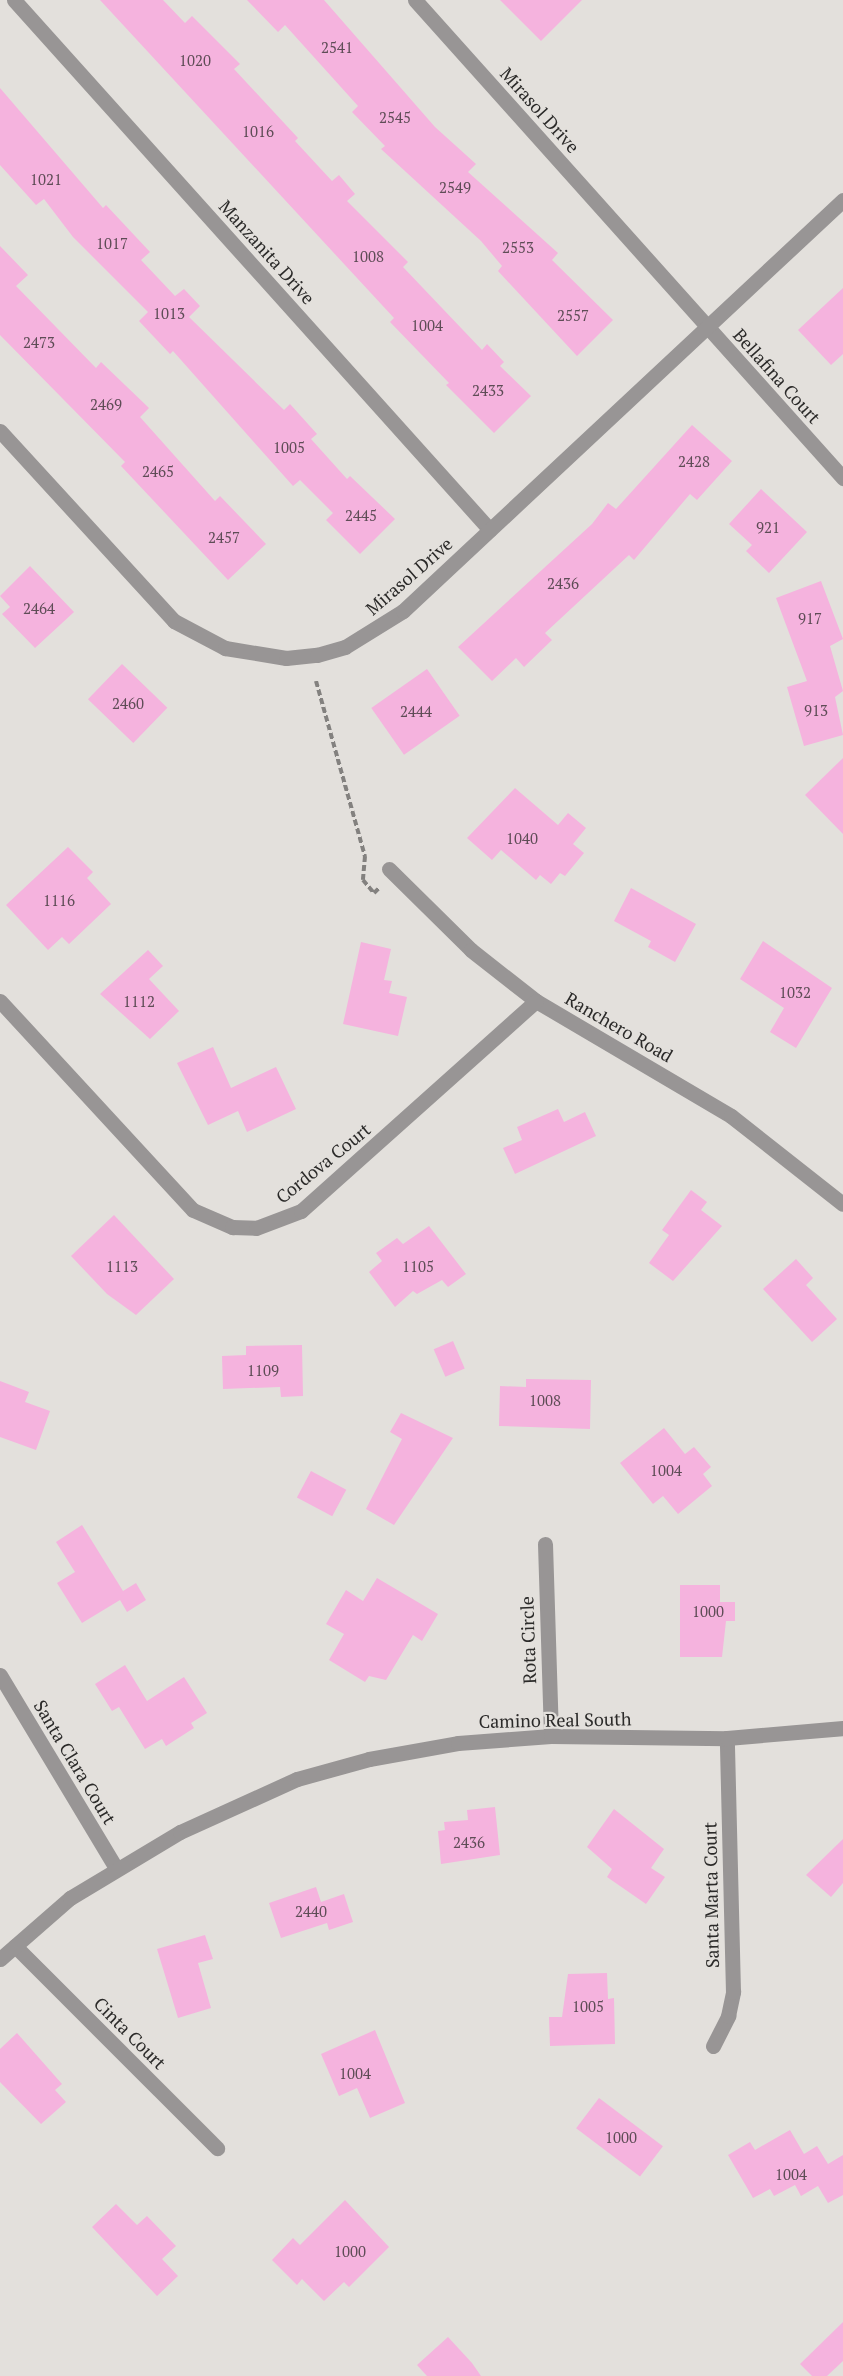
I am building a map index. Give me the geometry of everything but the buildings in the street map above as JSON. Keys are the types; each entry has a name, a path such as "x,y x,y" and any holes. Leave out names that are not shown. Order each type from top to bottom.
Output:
{"street":[{"name":"Manzanita Drive","path":"14,0 490,530"},
{"name":"Mirasol Drive","path":"415,0 707,327"},
{"name":"Mirasol Drive","path":"0,431 174,621 225,648 255,655 317,655 374,633 490,530 843,200"},
{"name":"Bellafina Court","path":"707,327 843,478"},
{"name":"Ranchero Road","path":"391,871 471,950 536,1001 731,1116 843,1204"},
{"name":"Cordova Court","path":"0,1001 192,1210 232,1227 256,1228 301,1211 536,1001"},
{"name":"Rota Circle","path":"545,1544 551,1736"},
{"name":"Santa Clara Court","path":"0,1675 116,1868"},
{"name":"Camino Real South","path":"0,1959 70,1898 116,1868 180,1832 297,1779 369,1759 458,1743 551,1736 727,1738 843,1728"},
{"name":"Santa Marta Court","path":"713,2046 728,2016 733,1992 727,1738"},
{"name":"Cinta Court","path":"15,1946 217,2148"}],"path":[{"path":"316,681 365,856 363,880 375,893 391,871"}]}
